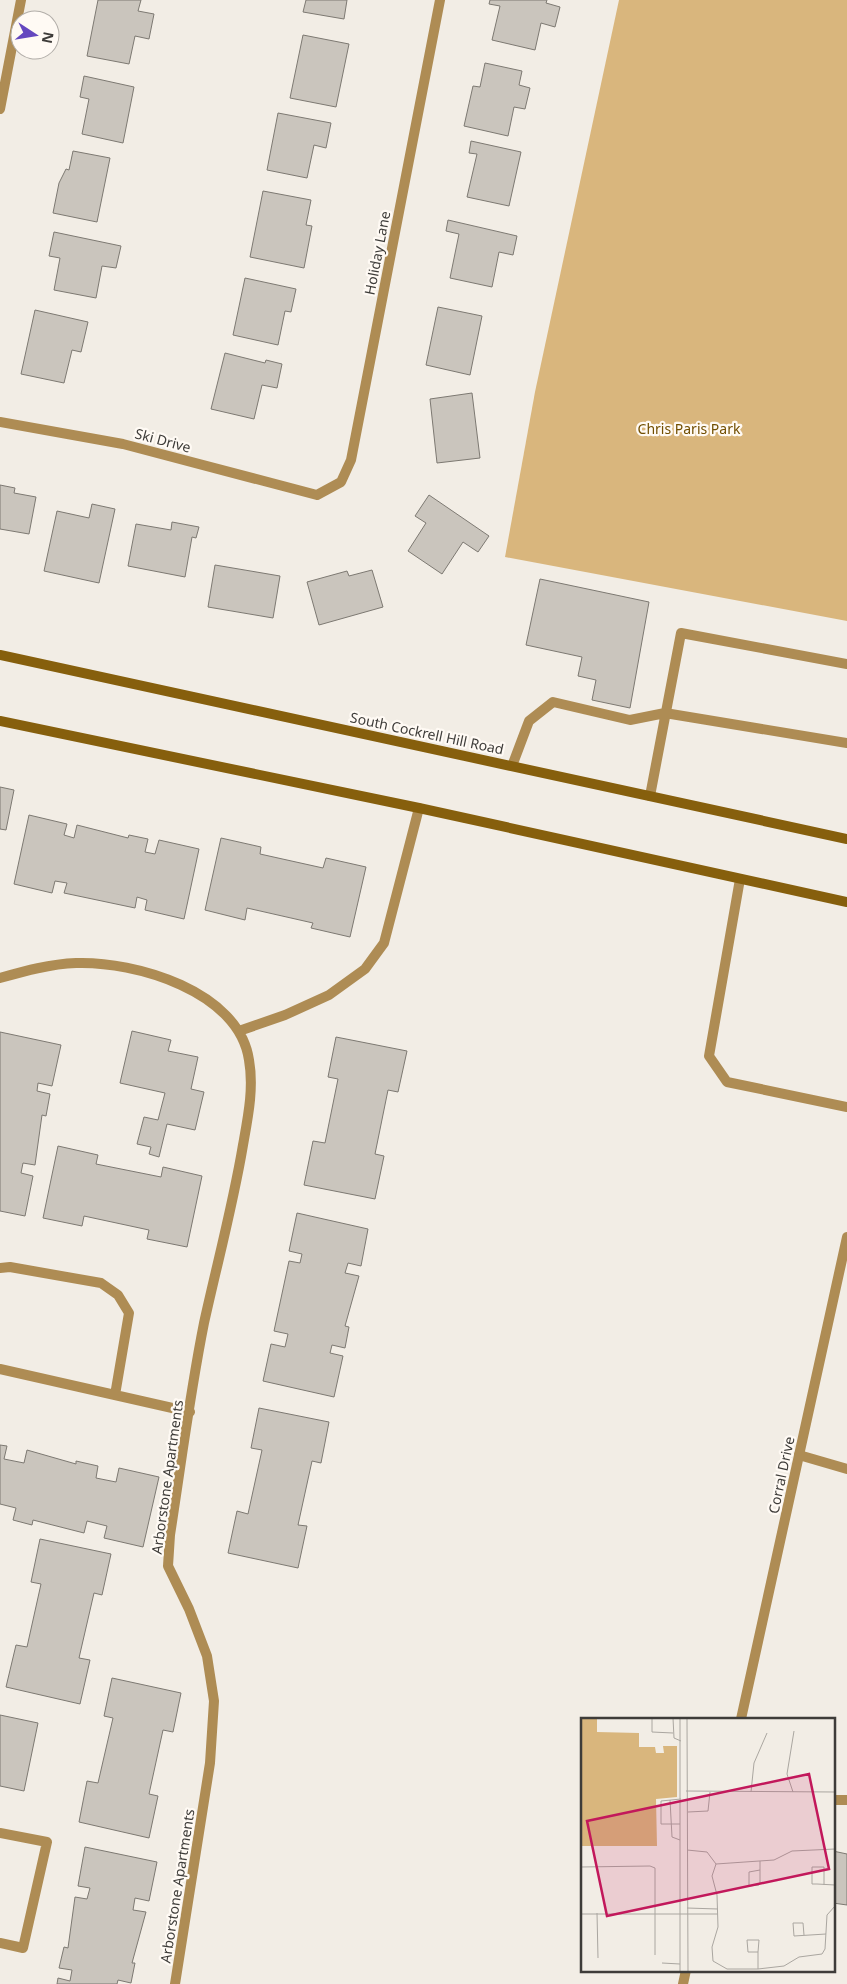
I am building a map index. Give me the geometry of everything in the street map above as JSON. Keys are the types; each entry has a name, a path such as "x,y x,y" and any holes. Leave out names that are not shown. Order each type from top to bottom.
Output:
{"main road":[{"name":"South Cockrell Hill Road","path":"0,655 847,839"},
{"path":"0,721 418,808 847,902"}],"street":[{"path":"0,109 21,0"},
{"name":"Holiday Lane","path":"317,495 341,482 351,460 440,0"},
{"name":"Ski Drive","path":"0,422 124,444 317,495"},
{"path":"650,796 681,633 847,664"},
{"path":"512,766 529,721 553,702 630,720 665,713 847,743"},
{"path":"239,1031 285,1015 329,995 365,969 384,943 418,808"},
{"path":"740,879 709,1056 727,1082 847,1107"},
{"name":"Arborstone Apartments","path":"0,978 34,968 76,963 116,966 146,971 179,984 212,1002 239,1031 250,1059 250,1102 239,1167 204,1326 170,1535 168,1566 189,1609 207,1656 214,1701 210,1763 175,1984"},
{"name":"Corral Drive","path":"741,1718 847,1237"},
{"path":"0,1268 10,1267 101,1283 118,1294 129,1313 115,1395"},
{"path":"0,1369 190,1412"},
{"path":"799,1455 847,1469"},
{"path":"834,1800 847,1800"},
{"path":"0,1833 47,1842 23,1948 0,1943"}],"green space":[{"name":"Chris Paris Park","path":"619,0 847,0 847,621 505,557 535,392"}],"building":[{"path":"98,0 141,0 138,11 154,14 149,39 135,36 129,64 87,56"},
{"path":"306,0 347,0 344,19 303,12"},
{"path":"490,0 547,0 546,3 560,7 555,27 541,23 535,50 492,40 500,6 489,4"},
{"path":"303,35 349,44 336,107 290,98"},
{"path":"485,63 522,71 519,85 530,88 525,109 514,107 508,136 464,126 473,86 480,87"},
{"path":"84,76 134,87 123,143 82,134 89,99 80,97"},
{"path":"278,113 331,123 326,148 314,145 307,178 267,170"},
{"path":"471,141 521,152 509,206 467,197 477,154 469,153"},
{"path":"73,151 110,158 97,222 53,213 59,183 66,169 69,170"},
{"path":"263,191 311,200 306,225 312,226 304,268 250,257"},
{"path":"448,220 517,236 513,255 499,252 492,287 450,278 459,234 446,231"},
{"path":"54,232 121,246 116,268 102,266 96,298 54,290 60,258 49,256"},
{"path":"245,278 296,289 291,312 285,311 278,345 233,335"},
{"path":"438,307 482,316 470,375 426,365"},
{"path":"35,310 88,322 81,352 72,350 64,383 21,374"},
{"path":"225,353 265,363 266,360 282,364 277,388 262,385 254,419 211,409"},
{"path":"472,393 480,458 437,463 430,399"},
{"path":"0,485 15,488 14,493 36,497 29,534 0,529"},
{"path":"429,495 489,536 478,552 463,542 442,574 408,551 426,523 415,516"},
{"path":"92,504 115,509 99,583 44,571 57,511 89,518"},
{"path":"172,522 199,527 196,538 192,537 185,577 128,566 136,524 171,530"},
{"path":"215,565 280,576 273,618 208,607"},
{"path":"372,570 383,607 319,625 307,582 347,571 349,576"},
{"path":"540,579 649,602 630,708 592,700 596,680 578,676 582,657 526,645"},
{"path":"0,787 14,790 6,830 0,829"},
{"path":"29,815 67,824 64,835 74,838 77,825 128,838 129,835 148,839 145,852 155,854 159,840 199,849 184,919 145,910 147,900 137,897 135,908 64,893 67,883 55,881 52,893 14,884"},
{"path":"221,838 261,847 260,854 323,868 326,858 366,867 350,937 311,928 313,923 247,908 245,920 205,910"},
{"path":"132,1031 171,1040 168,1051 198,1057 191,1089 204,1092 195,1130 167,1124 159,1157 149,1154 151,1147 137,1144 144,1117 158,1120 165,1093 120,1083"},
{"path":"0,1032 61,1045 52,1086 38,1083 37,1091 50,1094 46,1116 42,1115 35,1165 23,1163 21,1173 33,1176 25,1216 0,1211"},
{"path":"336,1037 407,1051 398,1092 388,1090 375,1154 384,1156 375,1199 304,1185 313,1141 325,1143 338,1079 328,1077"},
{"path":"58,1146 98,1155 96,1164 161,1177 163,1167 202,1176 187,1247 147,1239 149,1230 84,1216 82,1226 43,1218"},
{"path":"297,1213 368,1229 361,1266 348,1263 345,1273 359,1276 345,1326 349,1327 345,1348 332,1345 330,1353 343,1356 334,1397 263,1381 271,1344 285,1347 288,1334 274,1331 289,1261 300,1263 302,1254 289,1251"},
{"path":"259,1408 329,1422 321,1463 312,1461 298,1525 307,1526 298,1568 228,1553 237,1511 248,1514 262,1450 251,1448"},
{"path":"0,1445 7,1446 4,1459 24,1463 27,1450 76,1464 76,1461 98,1466 96,1478 116,1482 119,1468 159,1477 143,1547 104,1538 107,1526 87,1521 84,1533 33,1520 32,1525 13,1520 16,1508 0,1504"},
{"path":"40,1539 111,1554 102,1595 94,1593 79,1658 90,1660 80,1704 6,1687 16,1645 27,1647 41,1584 31,1582"},
{"path":"112,1678 181,1693 173,1732 163,1730 149,1794 158,1796 149,1838 79,1822 87,1781 98,1783 113,1718 104,1716"},
{"path":"0,1715 38,1723 24,1791 0,1786"},
{"path":"85,1847 157,1862 149,1901 135,1898 133,1910 146,1912 132,1963 135,1963 131,1983 118,1980 117,1984 57,1984 58,1978 70,1981 72,1970 59,1968 64,1947 68,1948 75,1897 87,1899 90,1888 78,1886"},
{"path":"834,1851 847,1854 847,1905 834,1903"}]}
